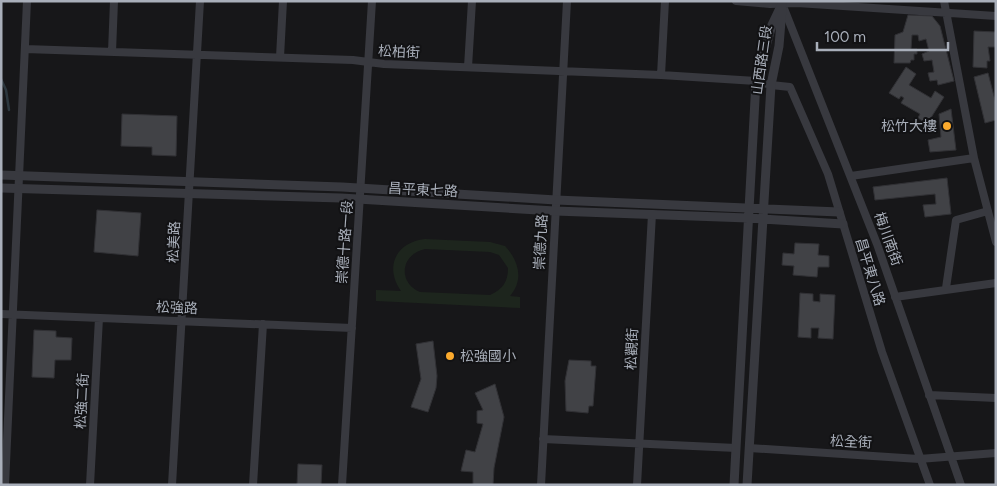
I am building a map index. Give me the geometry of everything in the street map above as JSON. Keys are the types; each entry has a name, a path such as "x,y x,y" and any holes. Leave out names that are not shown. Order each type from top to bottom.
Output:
{"street":[{"path":"5,485 28,1"},
{"path":"112,52 114,1"},
{"name":"松美路","path":"172,485 200,1"},
{"path":"280,56 283,1"},
{"name":"崇德十路一段","path":"342,485 372,1"},
{"path":"468,67 472,1"},
{"name":"崇德九路","path":"541,485 566,1"},
{"path":"661,75 665,1"},
{"path":"736,1 798,3 996,16"},
{"path":"944,1 974,158 996,242"},
{"name":"山西路三段","path":"734,485 756,81 772,25 783,3"},
{"name":"山西路三段","path":"747,485 771,86 779,46 783,3"},
{"name":"梅川南街","path":"783,3 851,176 961,485"},
{"name":"松柏街","path":"25,49 280,56 563,72 661,75 756,81 771,86"},
{"name":"昌平東八路","path":"771,86 790,86 828,174 864,298 930,485"},
{"path":"851,176 974,158"},
{"name":"昌平東七路","path":"1,175 361,189 556,200 839,212"},
{"name":"昌平東七路","path":"1,188 361,201 843,224"},
{"path":"946,288 956,220 988,211"},
{"name":"松觀街","path":"637,485 652,214"},
{"path":"895,297 996,282"},
{"name":"松強路","path":"1,314 352,328"},
{"name":"松強二街","path":"90,485 99,318"},
{"path":"253,485 263,324"},
{"path":"929,395 996,398"},
{"path":"543,439 736,448"},
{"name":"松全街","path":"749,448 919,458 996,453"}],"shaded area":[{"path":"425,239 490,242 505,246 514,258 518,271 517,284 510,296 520,297 520,308 376,301 376,290 401,291 396,282 393,265 400,250 415,241","holes":["425,249 490,252 499,255 508,268 504,284 490,295 420,292 408,282 405,275 407,262 411,256"]}],"building":[{"path":"908,15 932,16 940,26 954,81 938,85 937,80 930,81 928,73 934,72 932,60 924,61 922,54 929,51 926,39 919,41 918,35 912,35 911,49 917,49 917,54 914,54 914,60 911,60 910,63 894,63 895,35 903,32"},
{"path":"974,31 996,32 996,47 988,47 990,61 987,61 987,68 973,67"},
{"path":"906,67 916,74 909,85 931,98 935,91 944,97 927,124 918,118 920,114 901,103 904,98 901,96 899,99 889,93"},
{"path":"988,73 996,104 996,120 985,123 974,77"},
{"name":"松竹大樓","path":"951,109 956,150 930,152 928,140 941,137 939,114"},
{"path":"122,114 177,116 176,156 152,155 152,147 121,146"},
{"path":"947,178 951,214 925,217 923,205 936,204 935,194 875,200 873,187"},
{"path":"97,210 141,213 138,256 94,252"},
{"path":"795,243 819,244 818,255 829,256 829,267 818,267 817,277 793,275 794,266 782,265 783,253 794,254"},
{"path":"800,293 813,294 813,301 820,302 820,294 835,295 833,339 818,338 819,328 811,328 811,338 798,337"},
{"path":"34,330 56,331 56,337 72,338 71,360 55,360 54,378 32,377"},
{"path":"433,341 437,376 436,388 428,412 411,407 421,379 416,344"},
{"path":"569,360 591,361 591,366 596,366 593,406 589,406 588,413 566,411 565,381"},
{"path":"495,384 504,417 494,468 493,485 473,485 473,472 461,471 466,450 475,452 483,424 477,423 477,411 483,410 475,393"},
{"path":"298,464 322,465 321,485 297,485"}],"waterway":[{"path":"1,79 6,90 9,110"}],"place":[{"name":"松竹大樓","path":"947,126"},
{"name":"松強國小","path":"450,356"}]}
